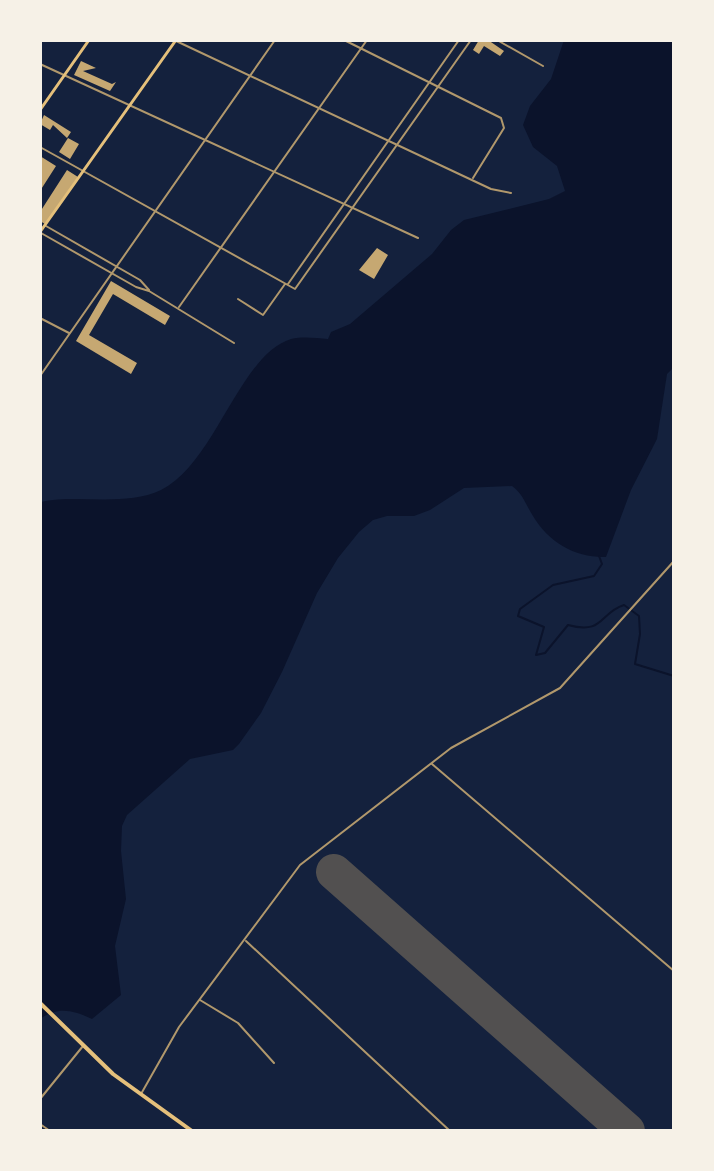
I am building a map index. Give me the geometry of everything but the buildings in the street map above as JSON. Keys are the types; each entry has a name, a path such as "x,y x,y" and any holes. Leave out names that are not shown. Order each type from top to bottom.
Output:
{"main road":[{"path":"40,110 89,40"},
{"path":"40,232 175,40"},
{"path":"40,1003 140,1095 192,1131"}],"street":[{"path":"175,40 388,141 511,193"},
{"path":"40,376 275,40"},
{"path":"344,40 501,118 504,128 472,179"},
{"path":"179,307 367,40"},
{"path":"238,299 263,315 459,40"},
{"path":"40,147 295,289 471,40"},
{"path":"497,40 543,66"},
{"path":"40,64 418,238"},
{"path":"45,225 140,280 149,291"},
{"path":"40,232 112,274 179,307 234,343"},
{"path":"40,318 70,334"},
{"path":"140,1095 199,999 300,865 451,748 560,688 674,561"},
{"path":"431,763 674,971"},
{"path":"244,940 450,1131"},
{"path":"199,999 228,1020 238,1023 274,1063"},
{"path":"40,1099 83,1045"},
{"path":"40,1124 50,1131"}],"water":[{"path":"564,40 674,40 674,367 667,374 657,439 631,490 606,557 574,552 555,541 540,526 522,496 512,486 464,488 430,510 414,516 387,516 373,520 338,558 317,593 261,713 239,744 233,750 190,759 127,815 122,826 121,851 126,899 115,946 121,995 92,1019 66,1011 53,1012 40,1019 40,502 132,498 161,490 180,477 197,458 241,387 273,349 296,338 328,339 331,332 350,324 432,254 451,230 464,220 549,199 565,191 557,166 533,147 523,125 530,106 551,79"}],"waterway":[{"path":"599,556 602,564 594,576 553,585 520,609 518,616 544,627 536,655 545,653 568,625 595,625 624,605 639,616 640,634 635,664 674,676"}],"runway":[{"path":"334,872 627,1131"}]}
